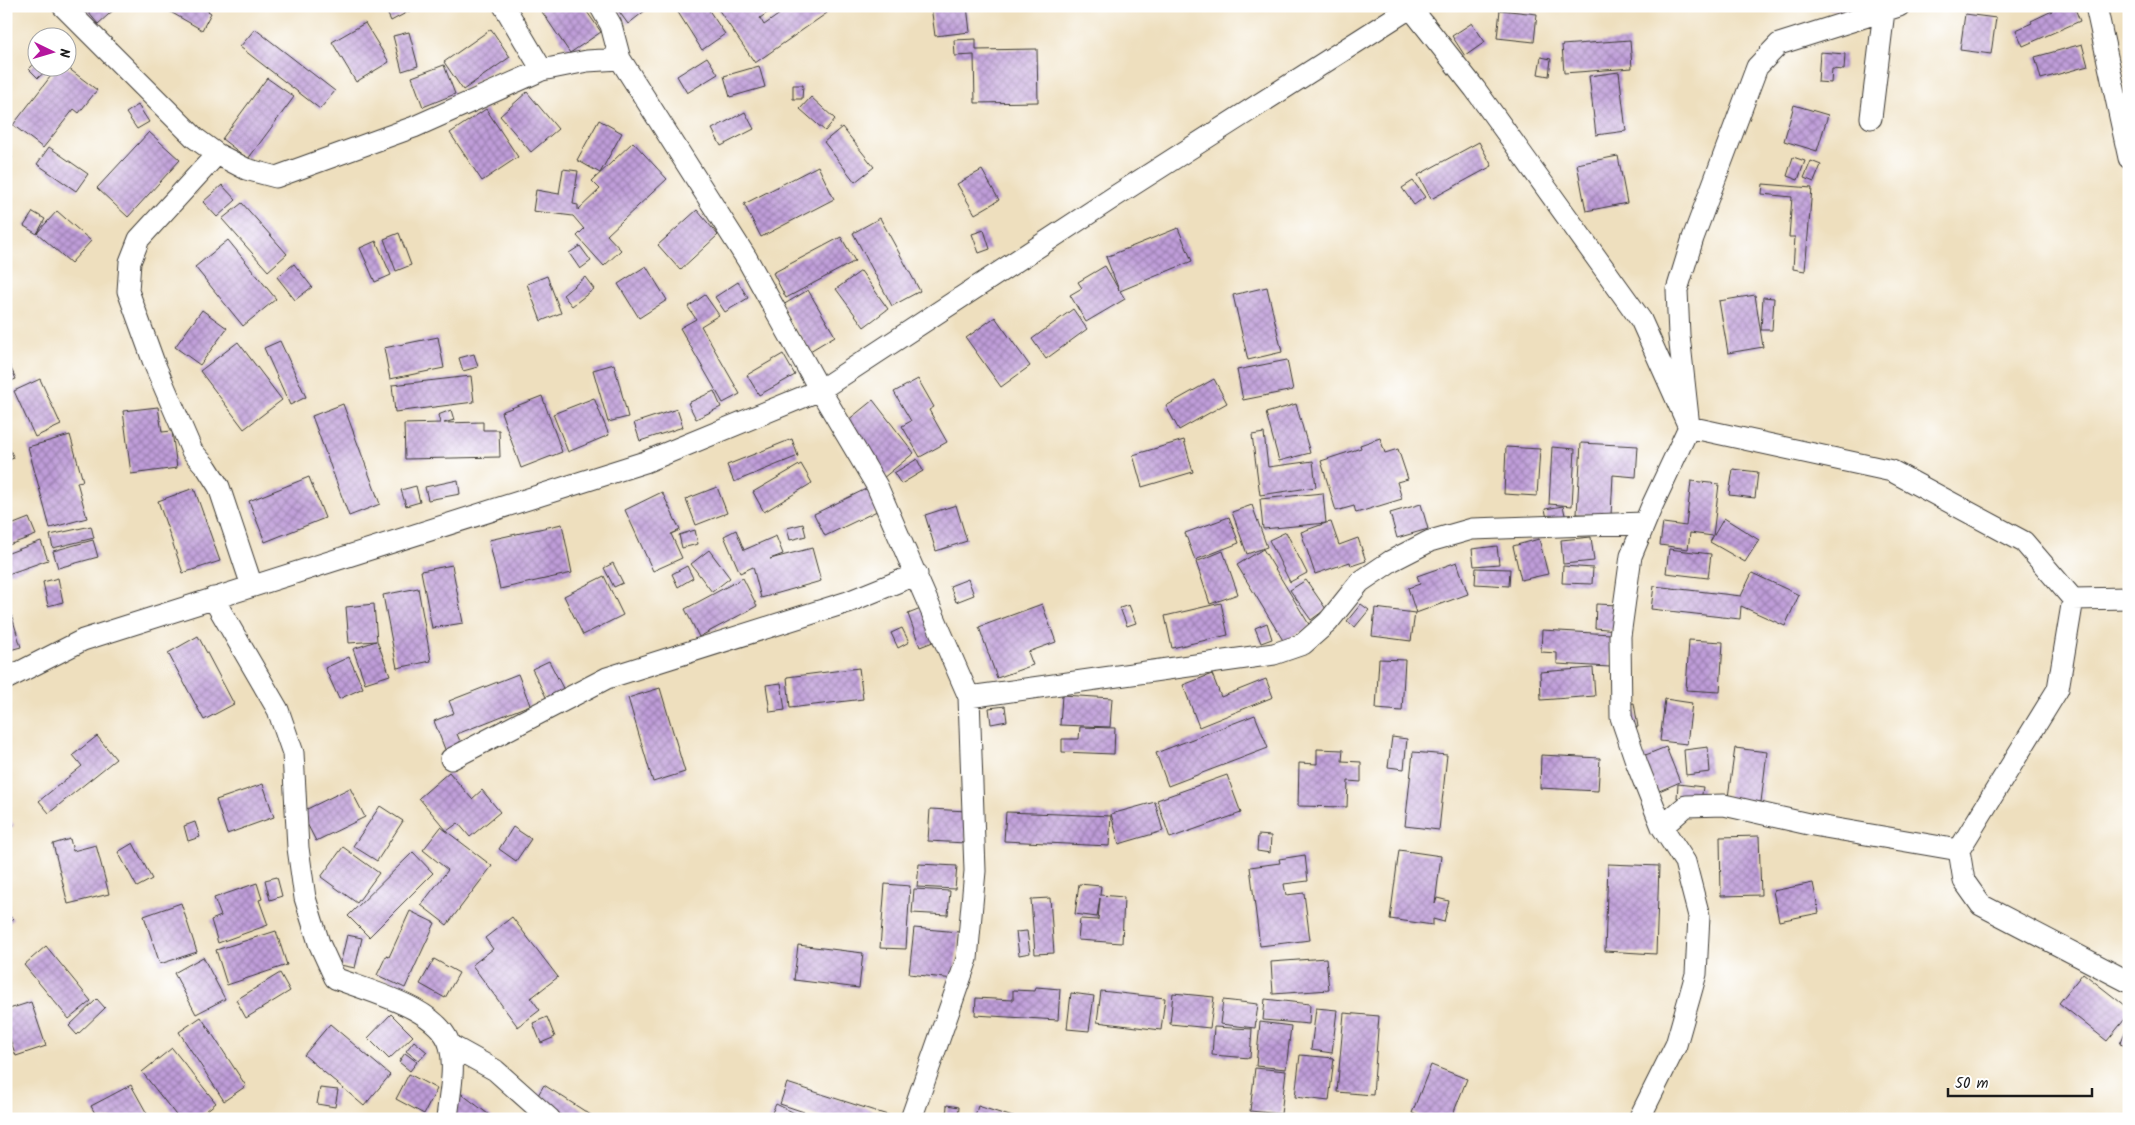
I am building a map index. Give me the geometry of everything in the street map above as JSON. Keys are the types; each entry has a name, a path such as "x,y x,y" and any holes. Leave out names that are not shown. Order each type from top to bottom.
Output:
{"street":[{"path":"63,6 195,138 217,154 246,169 276,177 414,127 542,70 587,61 620,59"},
{"path":"504,6 542,70"},
{"path":"600,6 611,25 620,59 748,259 820,390 877,486 969,697 975,871 967,959 911,1119"},
{"path":"2096,6 2129,158"},
{"path":"6,679 83,640 644,462 820,390 1117,194 1412,7 1475,88 1642,320 1690,427"},
{"path":"1639,1119 1676,1045 1696,974 1699,916 1685,862 1662,827 1621,718 1620,636 1631,556 1644,523 1690,427 1679,335 1677,290 1692,238 1758,67 1779,44 1892,8 1872,118"},
{"path":"217,154 139,239 130,262 128,291 154,363 192,451 207,468 219,487 252,586"},
{"path":"1690,427 1892,471 2024,542 2073,599"},
{"path":"969,697 1274,654 1303,644 1328,622 1360,582 1383,566 1430,541 1472,529 1644,523"},
{"path":"451,759 607,678 848,602 917,574"},
{"path":"213,598 278,710 293,753 298,848 305,898 319,943 335,978 406,1006 437,1024 450,1045 452,1072 447,1119"},
{"path":"2073,599 2129,598"},
{"path":"2073,599 2058,689 1958,850 1964,881 1981,905 2129,982"},
{"path":"1662,827 1686,806 1724,805 1813,825 1958,850"},
{"path":"450,1045 495,1070 550,1119"}],"building":[{"path":"83,6 118,6 98,24"},
{"path":"160,6 200,6 211,13 202,30"},
{"path":"384,6 419,6 391,21"},
{"path":"538,6 583,6 601,32 570,53"},
{"path":"615,6 651,6 628,24"},
{"path":"674,6 706,6 725,34 702,50"},
{"path":"716,6 777,6 760,18 764,25 791,6 822,6 827,13 755,63"},
{"path":"931,6 967,6 970,32 935,36"},
{"path":"1811,6 1854,6 1853,13"},
{"path":"2050,6 2074,6 2080,21 2023,46 2016,30 2052,11"},
{"path":"1500,10 1537,14 1534,42 1497,38"},
{"path":"1965,14 1996,18 1991,54 1960,50"},
{"path":"365,23 389,62 356,82 332,42"},
{"path":"1472,23 1485,42 1465,56 1452,36"},
{"path":"255,29 335,91 320,109 240,47"},
{"path":"491,29 510,57 463,90 444,62"},
{"path":"409,32 418,66 402,71 393,36"},
{"path":"976,39 976,50 1037,49 1038,102 975,103 974,55 955,56 954,40"},
{"path":"1630,40 1632,68 1564,73 1562,45"},
{"path":"2082,44 2088,66 2041,79 2035,57"},
{"path":"1820,52 1845,54 1844,70 1832,69 1831,83 1818,82"},
{"path":"707,57 718,74 687,93 677,76"},
{"path":"1541,57 1551,59 1549,76 1538,74"},
{"path":"444,65 455,94 423,107 412,77"},
{"path":"759,66 765,87 730,97 724,76"},
{"path":"1619,72 1626,131 1596,135 1589,76"},
{"path":"78,76 97,90 79,113 74,109 43,148 13,125 49,78 78,78"},
{"path":"267,78 294,97 248,159 222,139"},
{"path":"793,85 803,85 802,99 793,99"},
{"path":"527,92 558,129 531,152 500,116"},
{"path":"811,97 835,119 825,131 800,109"},
{"path":"138,105 149,122 137,129 126,113"},
{"path":"1794,105 1828,115 1817,151 1784,141"},
{"path":"486,109 518,157 482,181 450,133"},
{"path":"745,112 754,129 721,146 712,129"},
{"path":"599,120 622,133 600,173 577,160"},
{"path":"842,127 874,167 855,182 824,142"},
{"path":"149,132 180,160 128,217 97,188"},
{"path":"633,142 667,179 607,235 621,250 604,266 577,236 584,229 573,216 533,211 536,190 559,194 563,169 578,171 573,204 578,205 578,210 600,189 592,181"},
{"path":"1479,142 1492,166 1431,199 1418,175"},
{"path":"49,147 88,174 76,191 37,164"},
{"path":"6,155 12,157 6,172"},
{"path":"1618,156 1627,203 1586,211 1577,164"},
{"path":"1793,157 1805,161 1798,180 1787,176"},
{"path":"1811,161 1821,165 1814,182 1804,178"},
{"path":"818,166 834,199 761,237 744,204"},
{"path":"982,170 999,200 975,214 957,184"},
{"path":"1413,181 1425,197 1414,205 1402,188"},
{"path":"1763,184 1812,188 1805,271 1793,269 1795,237 1789,237 1792,197 1762,194"},
{"path":"222,185 236,200 217,217 203,202"},
{"path":"242,203 287,254 268,271 222,219"},
{"path":"697,210 718,235 680,270 658,245"},
{"path":"57,211 91,241 71,263 37,233"},
{"path":"33,212 45,219 37,234 24,226"},
{"path":"880,218 920,291 892,306 853,233"},
{"path":"1178,228 1192,261 1120,291 1125,299 1086,322 1070,295 1082,288 1078,282 1105,266 1119,290 1106,257"},
{"path":"984,230 990,249 979,253 972,234"},
{"path":"399,233 411,265 396,271 384,239"},
{"path":"841,237 855,261 786,298 773,273"},
{"path":"228,240 276,299 243,326 195,267"},
{"path":"376,241 391,275 375,282 360,248"},
{"path":"580,246 591,261 580,269 569,253"},
{"path":"294,264 312,287 295,300 277,277"},
{"path":"646,266 667,300 639,318 618,284"},
{"path":"861,271 888,309 864,327 836,289"},
{"path":"547,276 561,313 541,321 527,284"},
{"path":"585,277 594,289 572,306 563,295"},
{"path":"738,282 748,298 725,312 715,297"},
{"path":"1267,287 1282,352 1248,360 1233,295"},
{"path":"808,290 835,336 810,351 783,305"},
{"path":"705,295 719,315 701,326 740,394 723,403 680,328 696,319 688,307"},
{"path":"1755,295 1763,347 1728,353 1719,301"},
{"path":"1763,297 1774,298 1772,330 1761,330"},
{"path":"1073,309 1087,329 1046,359 1032,339"},
{"path":"202,310 227,328 200,365 175,347"},
{"path":"995,317 1030,366 1001,387 966,338"},
{"path":"438,337 444,368 390,379 384,348"},
{"path":"280,341 306,397 290,405 264,348"},
{"path":"238,342 282,400 244,429 200,371"},
{"path":"474,354 478,367 463,371 459,358"},
{"path":"783,354 795,375 759,395 747,375"},
{"path":"6,358 16,379 6,383"},
{"path":"1287,360 1293,390 1243,400 1237,370"},
{"path":"614,364 628,417 608,422 593,370"},
{"path":"471,376 474,402 395,412 392,385"},
{"path":"40,379 61,425 35,437 14,391"},
{"path":"918,379 934,407 929,410 947,442 920,457 902,426 911,421 894,392"},
{"path":"1214,379 1227,403 1179,430 1166,406"},
{"path":"714,391 721,407 696,419 688,403"},
{"path":"542,396 562,452 521,468 501,412"},
{"path":"6,397 11,406 6,409"},
{"path":"594,398 609,435 568,452 553,414"},
{"path":"873,400 914,453 883,478 842,425"},
{"path":"343,404 380,504 349,516 312,416"},
{"path":"1296,404 1310,453 1279,461 1266,413"},
{"path":"158,407 162,432 172,431 177,468 131,474 123,411"},
{"path":"677,409 683,427 640,441 634,423"},
{"path":"451,410 454,420 444,423 483,422 483,430 499,430 500,457 405,459 404,424 440,423 438,415"},
{"path":"1264,433 1268,467 1313,461 1316,487 1260,495 1252,435"},
{"path":"70,435 83,481 77,482 87,518 50,528 28,447"},
{"path":"1380,438 1385,453 1398,449 1408,479 1397,482 1402,499 1356,513 1354,506 1336,511 1321,461 1361,448 1360,445"},
{"path":"792,439 798,456 734,482 727,465"},
{"path":"1184,440 1193,472 1142,487 1133,455"},
{"path":"6,442 14,458 6,461"},
{"path":"1581,443 1638,446 1636,477 1613,475 1611,515 1577,514"},
{"path":"1506,447 1540,449 1537,496 1504,494"},
{"path":"1552,447 1575,449 1572,506 1549,504"},
{"path":"917,459 923,471 901,484 894,473"},
{"path":"801,464 812,483 764,512 753,492"},
{"path":"1733,469 1758,472 1755,498 1729,495"},
{"path":"309,477 325,518 265,542 249,501"},
{"path":"458,480 460,494 428,500 425,487"},
{"path":"1691,481 1719,484 1713,536 1690,533 1688,549 1660,545 1663,523 1686,526"},
{"path":"416,486 420,502 406,506 401,490"},
{"path":"717,487 727,513 696,525 686,499"},
{"path":"194,488 220,561 183,573 158,501"},
{"path":"868,488 879,510 825,536 814,514"},
{"path":"662,492 680,530 671,534 682,558 653,571 625,510"},
{"path":"1323,493 1326,523 1263,529 1260,499"},
{"path":"1421,504 1428,529 1397,538 1390,513"},
{"path":"956,505 967,541 936,551 925,515"},
{"path":"1252,505 1267,547 1247,554 1232,512"},
{"path":"1563,506 1566,519 1548,523 1545,509"},
{"path":"1229,517 1239,543 1195,560 1185,533"},
{"path":"29,518 36,535 6,546 6,527"},
{"path":"1724,518 1759,540 1745,562 1710,542"},
{"path":"1331,522 1339,545 1358,538 1366,561 1351,566 1350,562 1315,574 1301,532"},
{"path":"562,524 572,573 500,589 489,540"},
{"path":"803,524 806,536 790,540 787,528"},
{"path":"91,526 94,538 53,548 50,535"},
{"path":"695,530 698,544 682,548 679,535"},
{"path":"736,530 744,550 776,536 783,554 770,559 812,548 821,581 761,598 753,567 740,573 724,536"},
{"path":"1286,532 1307,573 1290,582 1269,540"},
{"path":"1591,537 1594,561 1563,564 1561,540"},
{"path":"1539,539 1548,574 1521,580 1513,546"},
{"path":"93,540 98,557 58,568 53,551"},
{"path":"41,541 48,560 8,574 6,554"},
{"path":"1497,546 1499,564 1474,566 1472,549"},
{"path":"1263,549 1310,626 1284,642 1237,565"},
{"path":"1669,549 1711,554 1708,578 1666,573"},
{"path":"709,550 730,578 712,592 691,564"},
{"path":"1223,551 1238,594 1210,604 1196,562"},
{"path":"1457,562 1468,594 1416,613 1408,588 1420,584 1417,576"},
{"path":"613,563 623,583 614,587 604,568"},
{"path":"452,565 463,623 432,628 421,571"},
{"path":"687,566 693,578 678,587 672,574"},
{"path":"1563,566 1593,568 1592,584 1562,583"},
{"path":"1476,568 1510,569 1509,586 1475,584"},
{"path":"1752,573 1799,595 1785,626 1741,606 1740,619 1651,609 1654,586 1741,596"},
{"path":"604,576 623,615 583,635 564,596"},
{"path":"58,578 63,602 48,606 43,582"},
{"path":"743,578 757,606 699,637 685,609"},
{"path":"968,579 974,595 956,602 950,586"},
{"path":"1306,580 1326,609 1311,620 1290,590"},
{"path":"418,588 431,661 397,668 383,595"},
{"path":"6,597 21,647 6,651"},
{"path":"1221,603 1228,635 1172,648 1165,616"},
{"path":"374,604 377,641 390,675 365,683 353,649 376,641 349,643 346,607"},
{"path":"1042,604 1056,642 1028,652 1033,665 997,678 979,627"},
{"path":"1361,604 1369,610 1355,627 1347,621"},
{"path":"1596,604 1619,605 1617,630 1595,628"},
{"path":"1129,605 1136,623 1127,626 1120,608"},
{"path":"926,607 938,640 920,647 908,614"},
{"path":"1375,608 1415,613 1411,641 1372,636"},
{"path":"1267,623 1272,639 1261,643 1255,628"},
{"path":"902,628 909,642 898,648 891,633"},
{"path":"1542,630 1611,634 1610,667 1557,664 1557,653 1541,652"},
{"path":"198,636 234,704 204,720 168,653"},
{"path":"1689,640 1723,642 1720,692 1686,690"},
{"path":"349,657 363,688 339,699 325,668"},
{"path":"1379,659 1405,660 1402,711 1376,709"},
{"path":"549,661 565,692 548,701 532,669"},
{"path":"859,668 863,699 790,708 787,677"},
{"path":"1593,668 1595,696 1541,700 1540,672"},
{"path":"518,674 530,705 457,734 464,751 448,757 434,721 454,713 449,701"},
{"path":"1212,674 1221,697 1266,679 1273,697 1199,727 1183,685"},
{"path":"781,683 785,710 770,712 766,685"},
{"path":"660,688 685,772 653,782 628,698"},
{"path":"1062,695 1112,698 1110,727 1060,725"},
{"path":"1665,699 1692,703 1687,744 1660,741"},
{"path":"1634,703 1638,727 1625,730 1620,705"},
{"path":"1005,706 1007,721 991,724 989,708"},
{"path":"1255,715 1268,748 1168,786 1156,753"},
{"path":"1080,727 1115,728 1114,754 1062,752 1062,739 1079,739"},
{"path":"97,736 116,759 49,813 39,801 82,766 73,755"},
{"path":"1392,737 1407,739 1404,769 1388,767"},
{"path":"1666,747 1680,782 1657,792 1643,756"},
{"path":"1708,747 1710,772 1686,775 1684,750"},
{"path":"1735,748 1767,752 1761,802 1728,797"},
{"path":"1317,749 1343,750 1342,761 1361,762 1361,782 1348,781 1347,807 1298,806 1299,763 1317,764"},
{"path":"1413,752 1447,755 1439,830 1405,826"},
{"path":"1541,755 1600,758 1598,791 1540,788"},
{"path":"449,772 472,799 482,790 500,812 470,837 458,823 447,831 419,798"},
{"path":"1227,775 1241,813 1170,838 1157,800"},
{"path":"263,784 274,817 227,834 216,800"},
{"path":"1678,784 1703,787 1701,801 1677,798"},
{"path":"350,788 365,817 316,841 301,812"},
{"path":"1155,802 1163,831 1119,844 1111,814"},
{"path":"380,806 403,821 377,861 353,846"},
{"path":"930,809 967,811 966,843 928,841"},
{"path":"1006,812 1111,816 1109,846 1004,841"},
{"path":"6,816 14,825 6,832"},
{"path":"195,822 200,837 188,841 184,826"},
{"path":"441,827 492,866 447,925 421,905 448,870 423,850"},
{"path":"513,827 531,839 516,861 499,849"},
{"path":"1258,835 1271,836 1270,853 1257,851"},
{"path":"1759,836 1761,895 1721,896 1720,837"},
{"path":"70,839 73,851 96,845 109,894 68,904 53,844"},
{"path":"133,843 152,879 137,887 118,852"},
{"path":"343,847 379,873 357,903 321,877"},
{"path":"1399,850 1441,856 1435,904 1437,898 1449,901 1444,922 1433,919 1433,925 1390,919"},
{"path":"413,852 433,873 369,937 348,916"},
{"path":"1305,855 1308,881 1284,884 1286,895 1304,893 1310,940 1260,946 1250,867 1280,863 1279,859"},
{"path":"919,864 957,866 955,889 917,887"},
{"path":"1608,864 1659,866 1656,954 1605,951"},
{"path":"277,877 282,896 270,900 265,880"},
{"path":"257,883 262,899 259,900 268,925 218,943 211,920 221,916 214,898"},
{"path":"1813,883 1819,913 1779,921 1773,891"},
{"path":"885,884 910,886 906,949 880,948"},
{"path":"1079,884 1101,886 1100,895 1124,897 1122,943 1078,940 1080,919 1098,920 1100,898 1097,917 1075,914"},
{"path":"914,889 950,891 948,915 912,913"},
{"path":"1050,898 1054,953 1035,954 1031,899"},
{"path":"181,903 197,952 160,964 144,916"},
{"path":"410,911 435,923 405,988 377,975 386,956 389,957"},
{"path":"6,913 13,919 6,926"},
{"path":"512,917 558,977 531,998 540,1010 518,1027 472,965 493,949 485,938"},
{"path":"914,928 959,932 954,979 909,974"},
{"path":"276,931 287,965 227,985 216,950"},
{"path":"1027,931 1030,953 1019,955 1016,932"},
{"path":"347,935 362,938 355,968 340,965"},
{"path":"798,945 863,953 859,988 794,980"},
{"path":"46,946 91,1001 69,1019 24,965"},
{"path":"203,957 225,999 196,1014 174,973"},
{"path":"1326,958 1329,990 1273,994 1271,962"},
{"path":"434,959 459,973 445,998 420,984"},
{"path":"280,973 290,991 246,1018 236,1000"},
{"path":"2083,973 2129,1009 2129,1014 2107,1041 2059,1003"},
{"path":"1036,987 1060,989 1058,1020 975,1015 976,998 1013,1000 1013,990 1035,991"},
{"path":"1101,991 1165,998 1161,1030 1097,1022"},
{"path":"1071,993 1094,996 1089,1031 1067,1029"},
{"path":"1173,993 1214,997 1210,1028 1170,1024"},
{"path":"97,999 105,1008 77,1035 69,1026"},
{"path":"1265,999 1310,1004 1309,1024 1263,1020"},
{"path":"1223,1000 1258,1004 1255,1028 1220,1024"},
{"path":"31,1002 46,1046 16,1056 6,1028 6,1010"},
{"path":"1316,1008 1337,1010 1332,1053 1311,1050"},
{"path":"1344,1013 1379,1016 1373,1095 1337,1092"},
{"path":"391,1014 413,1036 389,1059 368,1038"},
{"path":"201,1017 246,1086 224,1101 179,1032"},
{"path":"547,1017 555,1037 541,1043 533,1023"},
{"path":"1260,1022 1291,1026 1286,1069 1256,1066"},
{"path":"2129,1023 2129,1047 2120,1044"},
{"path":"330,1024 390,1075 364,1106 304,1055"},
{"path":"1214,1027 1252,1029 1250,1058 1212,1055"},
{"path":"414,1041 427,1052 419,1061 406,1051"},
{"path":"172,1048 216,1103 196,1119 179,1119 142,1072"},
{"path":"405,1053 417,1062 410,1071 399,1062"},
{"path":"1300,1055 1334,1058 1329,1101 1295,1097"},
{"path":"1431,1065 1467,1079 1451,1119 1426,1119 1412,1113"},
{"path":"1255,1068 1286,1071 1281,1114 1250,1111"},
{"path":"409,1074 437,1089 424,1114 396,1099"},
{"path":"787,1083 897,1119 825,1119 780,1104"},
{"path":"131,1085 150,1119 98,1119 91,1106"},
{"path":"544,1085 594,1117 593,1119 554,1119 532,1105"},
{"path":"320,1088 338,1090 335,1107 317,1104"},
{"path":"459,1092 492,1117 491,1119 446,1119"},
{"path":"776,1104 807,1119 769,1119"},
{"path":"947,1105 959,1107 958,1119 946,1119"},
{"path":"978,1106 1016,1118 1016,1119 974,1119"}]}
